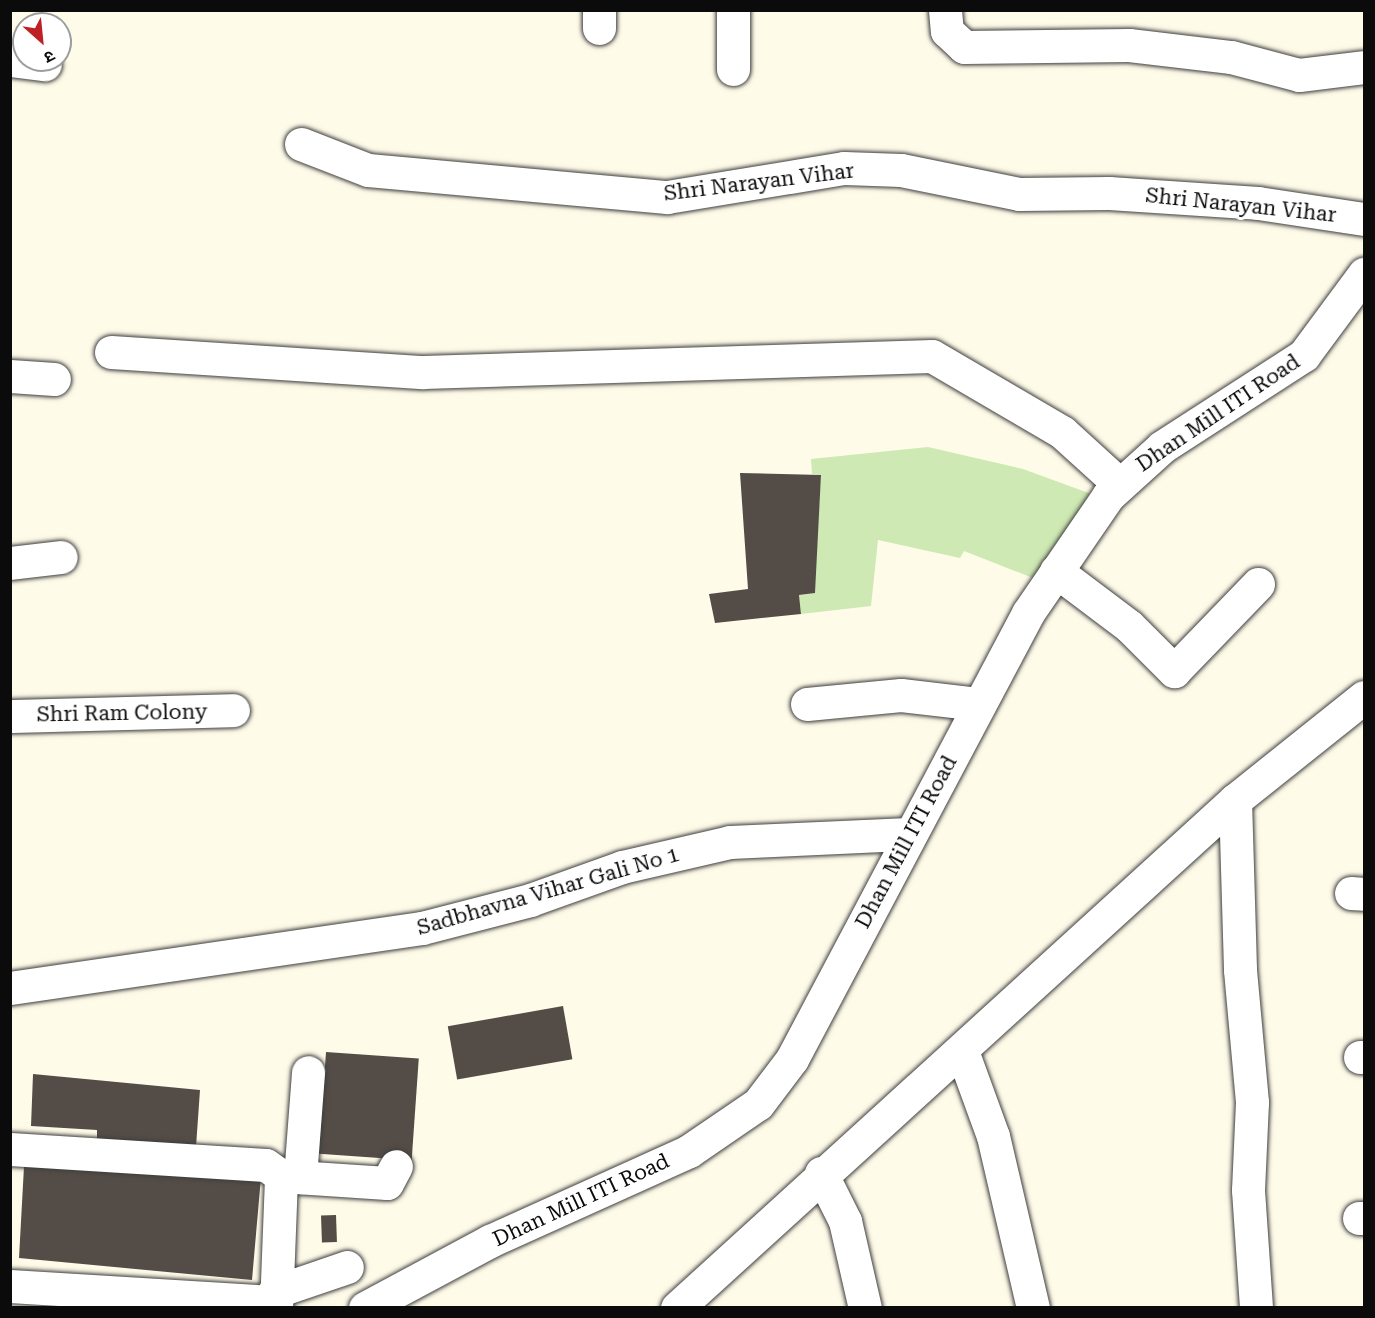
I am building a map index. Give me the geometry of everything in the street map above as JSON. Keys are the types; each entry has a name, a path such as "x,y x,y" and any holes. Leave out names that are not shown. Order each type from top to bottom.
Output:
{"street":[{"path":"733,10 733,69"},
{"path":"945,10 947,30 964,47 1129,45 1231,57 1299,75 1365,67"},
{"name":"Shri Narayan Vihar","path":"301,144 368,170 667,197 844,168 900,170 1019,194 1189,198 1365,219"},
{"name":"Dhan Mill ITI Road","path":"365,1308 490,1241 689,1151 758,1104 792,1059 909,834 1056,571 1118,483 1161,447 1304,355 1365,274"},
{"path":"111,352 423,372 932,356 1062,432 1118,483"},
{"path":"10,376 54,379"},
{"path":"10,563 61,557"},
{"path":"1056,571 1129,626 1174,671 1258,584"},
{"path":"807,704 901,695 980,704"},
{"path":"677,1308 821,1173 962,1051 1235,800 1365,698"},
{"name":"Shri Ram Colony","path":"10,716 233,710"},
{"path":"1235,800 1240,970 1252,1101 1248,1190 1256,1308"},
{"name":"Sadbhavna Vihar Gali No 1","path":"10,988 422,928 530,900 622,867 730,842 909,834"},
{"path":"962,1051 993,1136 1033,1308"},
{"path":"275,1300 290,1176 308,1072"},
{"path":"10,1149 266,1165 290,1176 387,1183 396,1166"},
{"path":"821,1173 845,1221 865,1308"},
{"path":"10,1286 275,1300 347,1267"}],"green space":[{"path":"928,447 1023,469 1094,495 1033,578 964,551 960,558 878,540 871,606 801,614 799,595 814,593 821,475 812,474 811,459"}],"building":[{"path":"740,473 821,475 815,593 799,595 801,614 715,623 709,594 748,589"},
{"path":"563,1006 572,1059 457,1079 448,1026"},
{"path":"326,1052 419,1058 412,1160 319,1154"},
{"path":"33,1074 200,1090 196,1147 261,1177 252,1280 19,1258 25,1148 97,1140 97,1130 31,1126"},
{"path":"336,1215 337,1242 322,1243 321,1216"}]}
